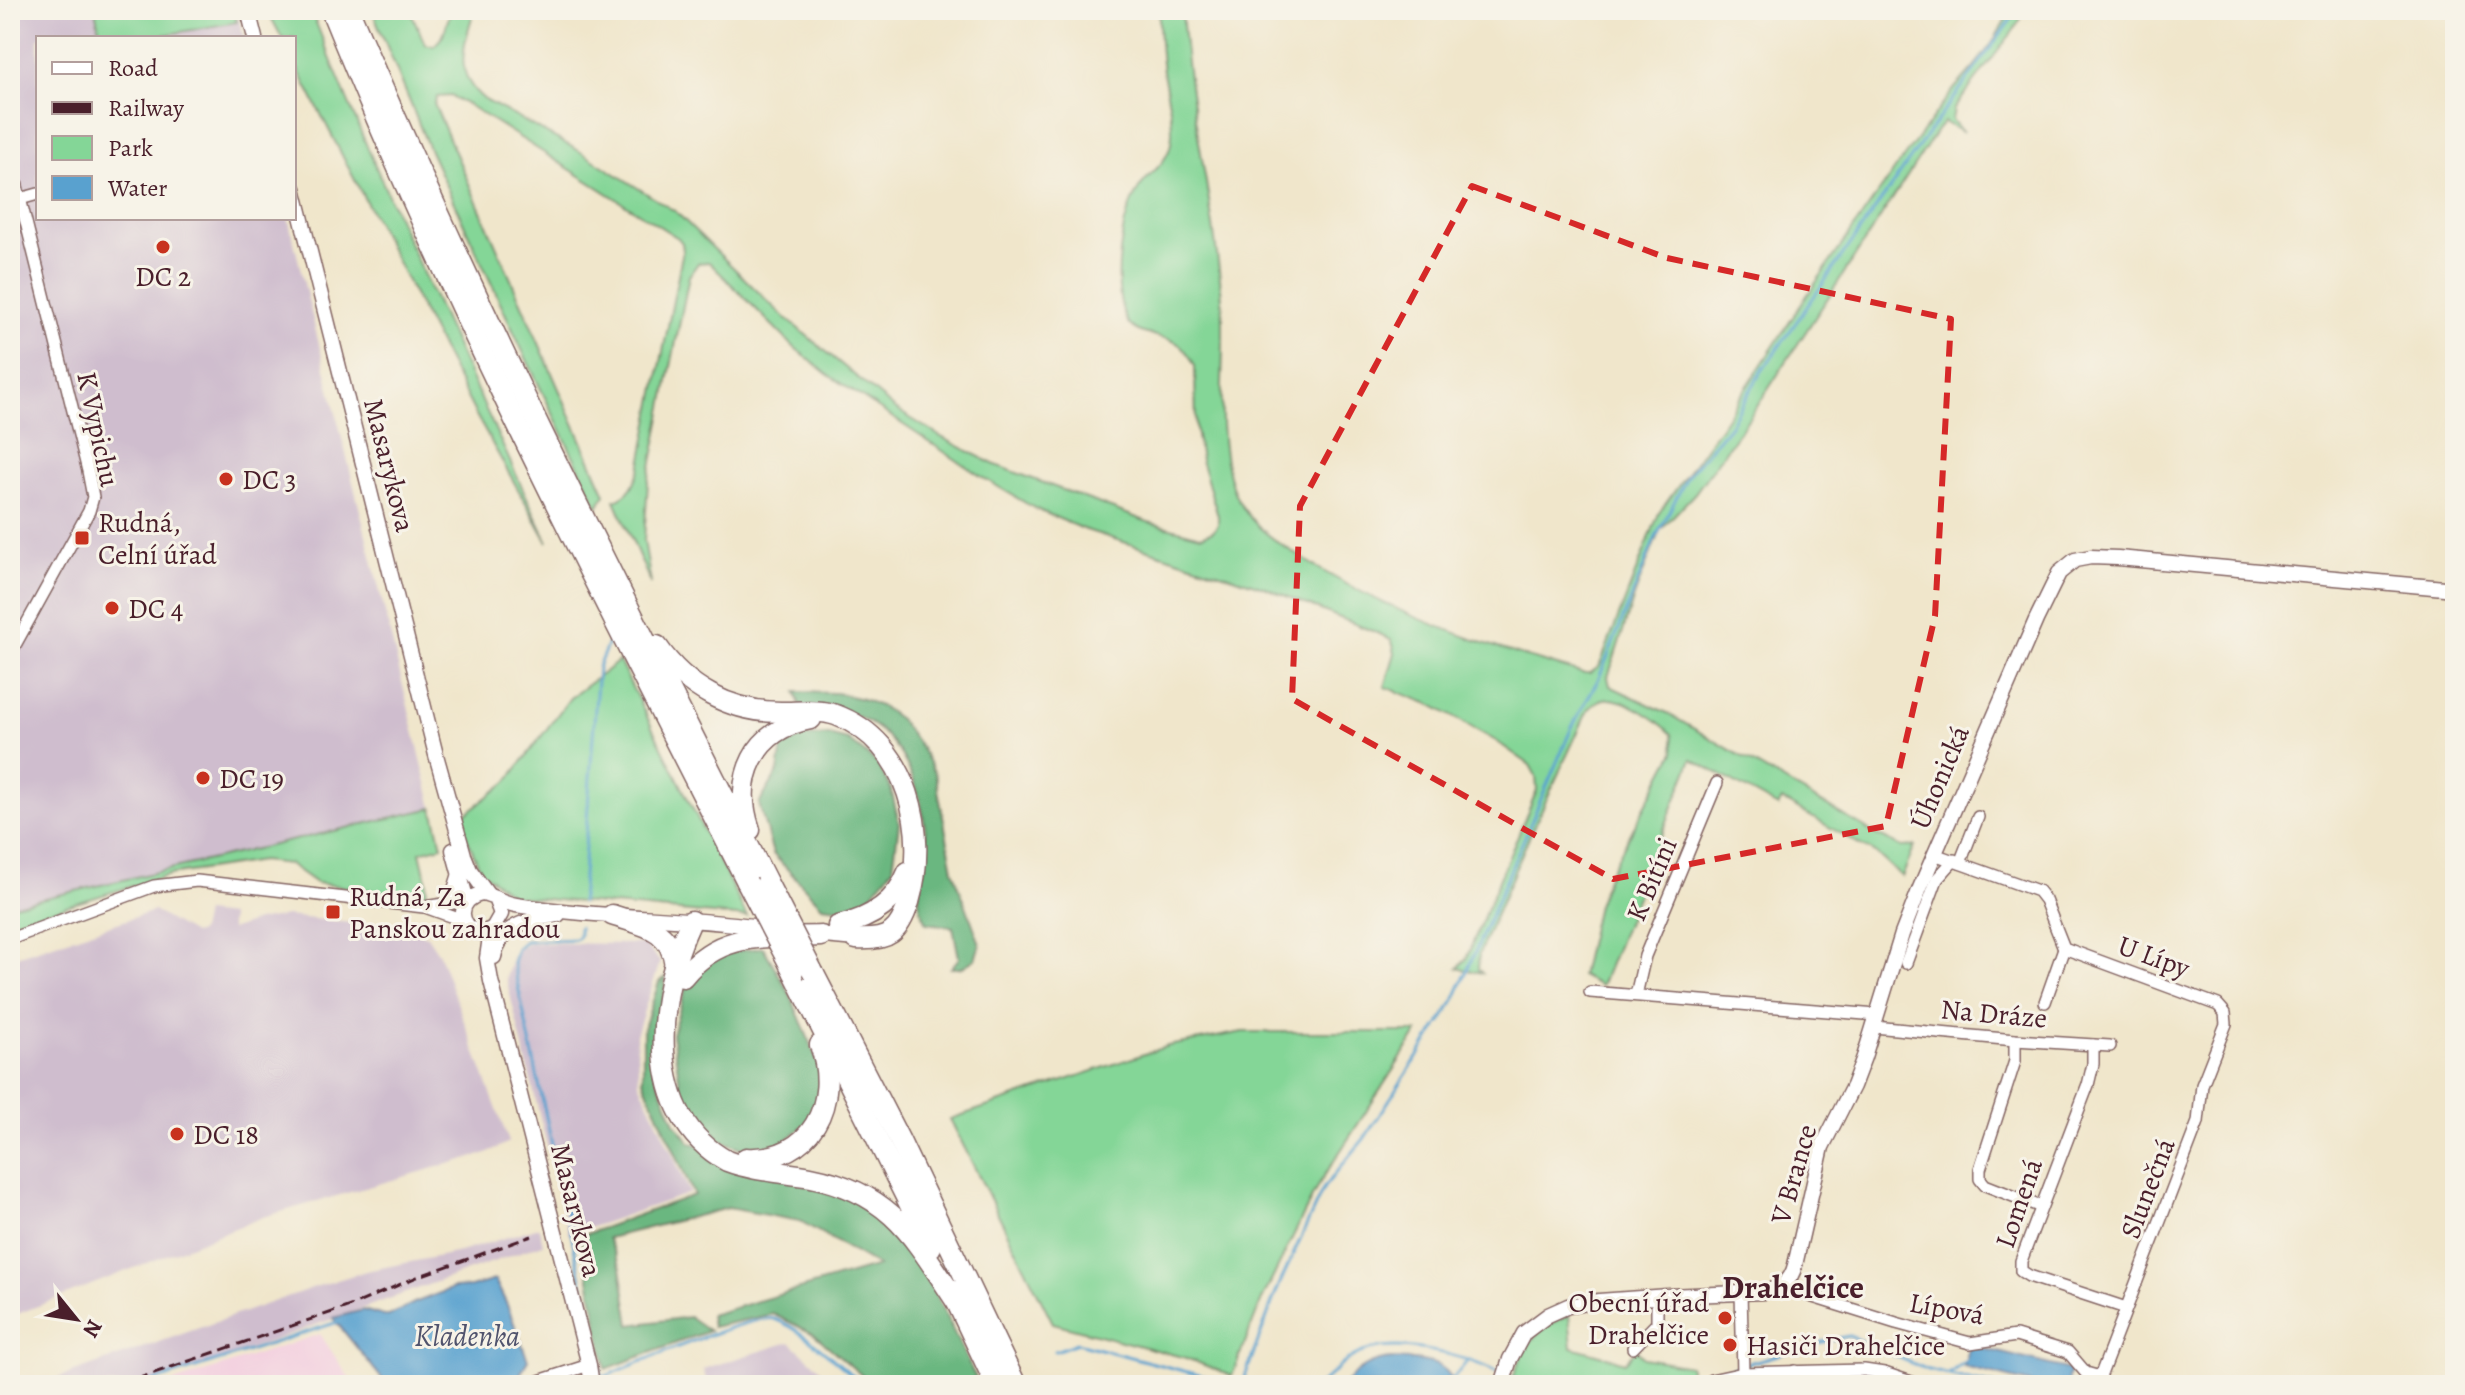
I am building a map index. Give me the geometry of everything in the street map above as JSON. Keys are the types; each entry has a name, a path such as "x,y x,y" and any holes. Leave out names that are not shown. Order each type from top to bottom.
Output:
{"highway":[{"path":"331,10 365,94 470,326 571,535 757,882 814,974 899,1139 1016,1385"},
{"path":"349,10 479,305 757,882 826,1064 828,1087 822,1113 811,1131 796,1144 770,1156 744,1158 707,1147"},
{"path":"615,583 661,652 700,689 746,709 827,713 854,724 876,740 894,764 908,794 915,829 915,869 911,894 902,920 892,933 883,938 856,939"},
{"path":"757,882 744,809 745,780 754,755 774,733 797,722 821,718 854,724"},
{"path":"679,971 727,944 830,931 872,915 896,894 909,869 915,829"},
{"path":"612,915 660,933 671,946 679,971"},
{"path":"691,921 694,946 679,971 666,1017 663,1053 670,1091 681,1117 721,1158 832,1182 872,1199 903,1226 956,1301"},
{"path":"793,971 996,1385"}],"main road":[{"path":"248,10 254,36"},
{"name":"Masarykova","path":"296,196 436,755 464,855 470,870 492,898"},
{"name":"Úhonická","path":"1875,1021 1902,934 1934,854 2036,620 2059,573 2075,560 2118,558 2455,589"},
{"name":"Masarykova","path":"436,755 439,786 459,872 461,901"},
{"path":"547,917 524,916 482,933 468,926 461,901 476,894 575,912 830,931 856,939"},
{"path":"492,898 501,911 496,925"},
{"path":"508,1048 494,968 495,951 501,938 509,929 575,912"},
{"name":"Masarykova","path":"496,925 488,964 592,1385"},
{"name":"Masarykova","path":"468,926 480,955 492,1011 508,1048"},
{"name":"V Brance","path":"1778,1288 1790,1279 1794,1271 1822,1147 1853,1086 1875,1021"},
{"path":"1502,1385 1510,1359 1524,1333 1548,1315 1568,1306 1599,1301 1764,1292 1778,1288"}],"street":[{"name":"K Vypichu","path":"10,158 93,497 89,511 10,654"},
{"path":"20,199 36,195"},
{"name":"K Bitíni","path":"1636,995 1645,956 1717,783"},
{"path":"1906,963 1937,879 1957,862 1978,817"},
{"path":"1934,854 2038,891 2045,900 2064,948 2045,1002"},
{"path":"10,939 154,886 197,881 424,907 461,901"},
{"path":"424,907 468,926"},
{"name":"U Lípy","path":"2064,948 2218,1005 2225,1013"},
{"name":"Na Dráze","path":"1590,992 1875,1021 2015,1040 2110,1046"},
{"name":"Slunečná","path":"2103,1381 2126,1308 2198,1122 2202,1085 2226,1024 2225,1013"},
{"path":"2015,1040 2015,1061 1980,1169 1980,1179 1985,1185 2041,1207"},
{"name":"Lomená","path":"2093,1045 2088,1085 2021,1261 2021,1271 2126,1308"},
{"name":"Lípová","path":"1778,1288 1970,1343 2016,1336 2068,1352 2086,1373 2103,1381"},
{"path":"1741,1292 1743,1367"},
{"path":"1633,1348 1657,1323 1657,1297"},
{"path":"535,1385 589,1365"},
{"path":"1702,1385 1743,1367 1795,1371 1864,1370 1920,1385"},
{"path":"1794,1385 1795,1371"}],"highlighted area":[{"path":"1472,186 1667,258 1951,319 1935,616 1886,826 1613,879 1292,699 1300,506"}],"shaded area":[{"path":"10,10 236,10 243,36 36,36 36,220 288,220 433,808 10,906"},
{"path":"154,911 193,934 200,932 204,913 230,916 230,930 286,916 406,929 427,936 439,954 509,1142 487,1153 263,1217 10,1317 10,958"},
{"path":"529,943 644,944 660,962 636,1035 639,1082 690,1193 569,1235 506,978 514,952"},
{"path":"539,1227 543,1244 147,1385 38,1385 315,1287 366,1271 460,1252"},
{"path":"320,1334 354,1385 164,1385"},
{"path":"790,1342 838,1385 708,1385 703,1369"}],"green space":[{"path":"95,10 234,10 237,22 157,36 101,36"},
{"path":"267,10 311,10 395,211 548,542 477,417 296,66 296,36 281,36"},
{"path":"372,10 410,10 425,44 434,46 443,36 451,10 474,10 464,47 464,70 475,90 485,100 576,149 676,212 782,315 894,408 993,464 1148,522 1201,536 1213,531 1218,525 1218,516 1201,460 1196,430 1195,366 1177,343 1141,332 1129,324 1119,287 1120,250 1127,215 1140,187 1163,161 1171,143 1172,126 1161,56 1159,10 1182,10 1222,299 1223,440 1226,464 1238,500 1255,523 1276,541 1377,600 1477,641 1590,673 1599,667 1659,513 1895,169 1993,42 2011,10 2026,10 1954,109 1952,120 1963,133 1944,122 1938,129 1756,408 1695,493 1660,530 1608,677 1610,686 1665,712 1877,835 1902,847 1915,846 1902,877 1878,855 1782,800 1778,807 1692,759 1601,986 1581,976 1597,905 1607,878 1674,752 1672,734 1658,722 1641,710 1604,699 1588,710 1529,837 1479,954 1478,969 1482,973 1458,968 1466,959 1537,790 1536,776 1530,765 1496,741 1432,705 1385,687 1395,653 1392,641 1382,635 1264,587 1083,529 1036,509 985,479 827,374 795,348 709,262 698,263 689,276 648,482 644,540 651,584 615,500 628,492 640,469 682,243 470,106 451,96 437,97 434,104 605,494 598,507 430,151"},
{"path":"619,661 747,917 513,896 481,871 459,819 507,782 570,698"},
{"path":"796,692 836,693 882,707 899,719 919,745 935,773 953,870 980,944 975,959 961,968 951,968 959,958 953,927 927,923 921,908 919,895 926,857 924,818 913,778 904,759 878,729 861,718 800,706"},
{"path":"828,735 848,740 877,763 891,789 899,823 893,868 869,898 847,909 822,906 773,854 759,804 778,772 782,747 803,737"},
{"path":"433,808 442,846 420,852 427,882 426,898 316,883 289,864 261,861 169,875 10,923 10,906"},
{"path":"763,947 789,992 823,1074 813,1118 783,1143 747,1150 713,1138 682,1096 672,1034 687,985 714,955"},
{"path":"666,977 655,1074 675,1123 691,1143 844,1190 877,1209 916,1253 979,1385 873,1385 814,1334 773,1314 712,1327 710,1315 878,1266 800,1221 728,1208 608,1238 621,1268 630,1325 689,1317 709,1331 606,1369 581,1236 694,1195 643,1080 643,1031 659,982"},
{"path":"1243,1032 1418,1032 1317,1187 1261,1302 1232,1376 1186,1358 1053,1323 950,1119 1168,1046"},
{"path":"1569,1315 1572,1347 1625,1362 1636,1350 1644,1358 1690,1366 1689,1382 1681,1385 1531,1385 1513,1378 1533,1339 1548,1326"}],"water":[{"name":"Kladenka","path":"495,1280 528,1360 517,1380 508,1385 387,1385 333,1318 363,1310 389,1316 453,1288"},
{"path":"1970,1345 2070,1370 2066,1385 2038,1385 1964,1367"},
{"path":"1391,1359 1419,1360 1437,1365 1450,1376 1453,1384 1344,1385 1365,1367"}],"waterway":[{"path":"1242,1385 1276,1292 1324,1187 1364,1139 1454,1001 1572,727 1599,678 1655,539 1688,475 1730,425 1760,374 2018,10"},
{"path":"581,903 598,667 609,641 614,638"},
{"path":"579,927 579,936 575,939 525,941 517,948 513,963 602,1377"},
{"path":"599,1379 717,1332 762,1319 774,1319 808,1339 864,1385"},
{"path":"143,1385 338,1322"},
{"path":"1746,1364 1849,1336 1928,1370 1994,1385"},
{"path":"1055,1351 1077,1343 1237,1385"},
{"path":"1319,1385 1352,1357 1387,1347 1428,1350 1502,1374"},
{"path":"1449,1380 1468,1360"},
{"path":"1950,1373 1966,1361"},
{"path":"1720,1373 1739,1366"},
{"path":"1685,1385 1709,1376"},
{"path":"1509,1377 1528,1385"},
{"path":"2067,1381 2072,1385"}],"railway":[{"path":"119,1385 353,1305 417,1277 532,1236"}],"place":[{"name":"DC 2","path":"163,247"},
{"name":"DC 3","path":"226,479"},
{"name":"Rudná, Celní úřad","path":"82,538"},
{"name":"DC 4","path":"112,608"},
{"name":"DC 19","path":"203,778"},
{"name":"Rudná, Za Panskou zahradou","path":"333,912"},
{"name":"DC 18","path":"177,1134"},
{"name":"Obecní úřad Drahelčice","path":"1725,1318"},
{"name":"Hasiči Drahelčice","path":"1730,1345"}],"district":[{"name":"Drahelčice","path":"1793,1287"}]}
